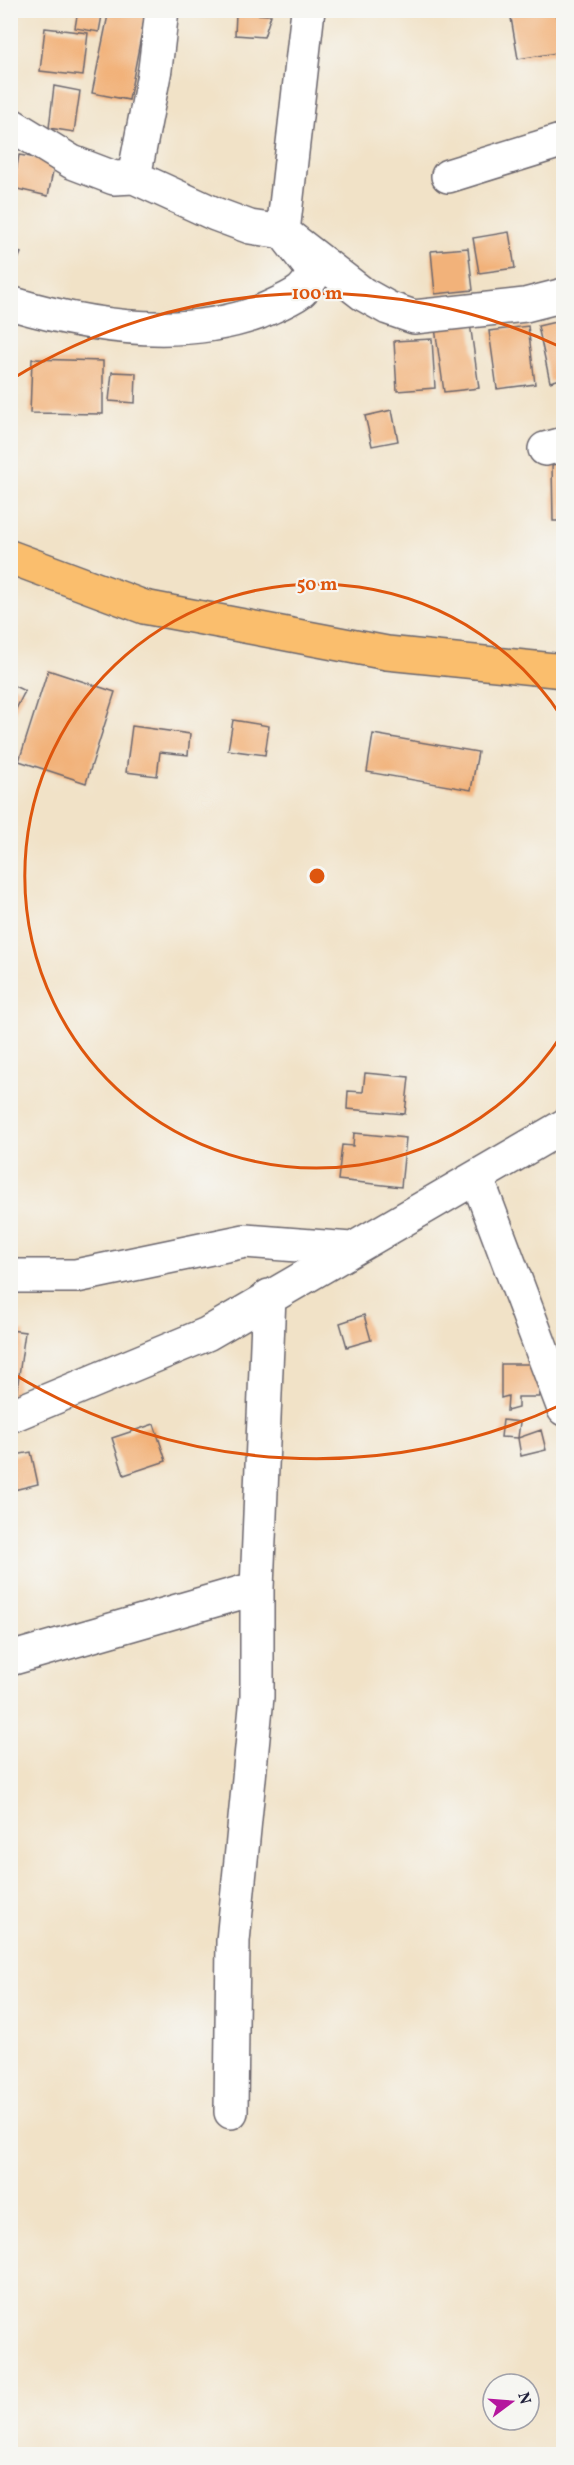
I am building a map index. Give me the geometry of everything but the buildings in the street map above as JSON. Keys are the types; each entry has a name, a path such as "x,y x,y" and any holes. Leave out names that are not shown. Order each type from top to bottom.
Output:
{"main road":[{"path":"10,558 144,607 387,653 564,671"}],"street":[{"path":"134,177 155,69 162,10"},
{"path":"10,303 113,326 187,328 236,320 272,307 301,291 315,273 283,232 308,10"},
{"path":"10,124 72,162 114,178 134,177 250,227 283,232 363,294 388,308 414,317 525,305 564,295"},
{"path":"448,176 564,140"},
{"path":"10,1416 207,1334 564,1126"},
{"path":"477,1178 564,1409"},
{"path":"10,1276 76,1276 245,1241 351,1249"},
{"path":"231,2112 233,1941 257,1697 257,1588 269,1296"},
{"path":"10,1659 257,1588"}]}
